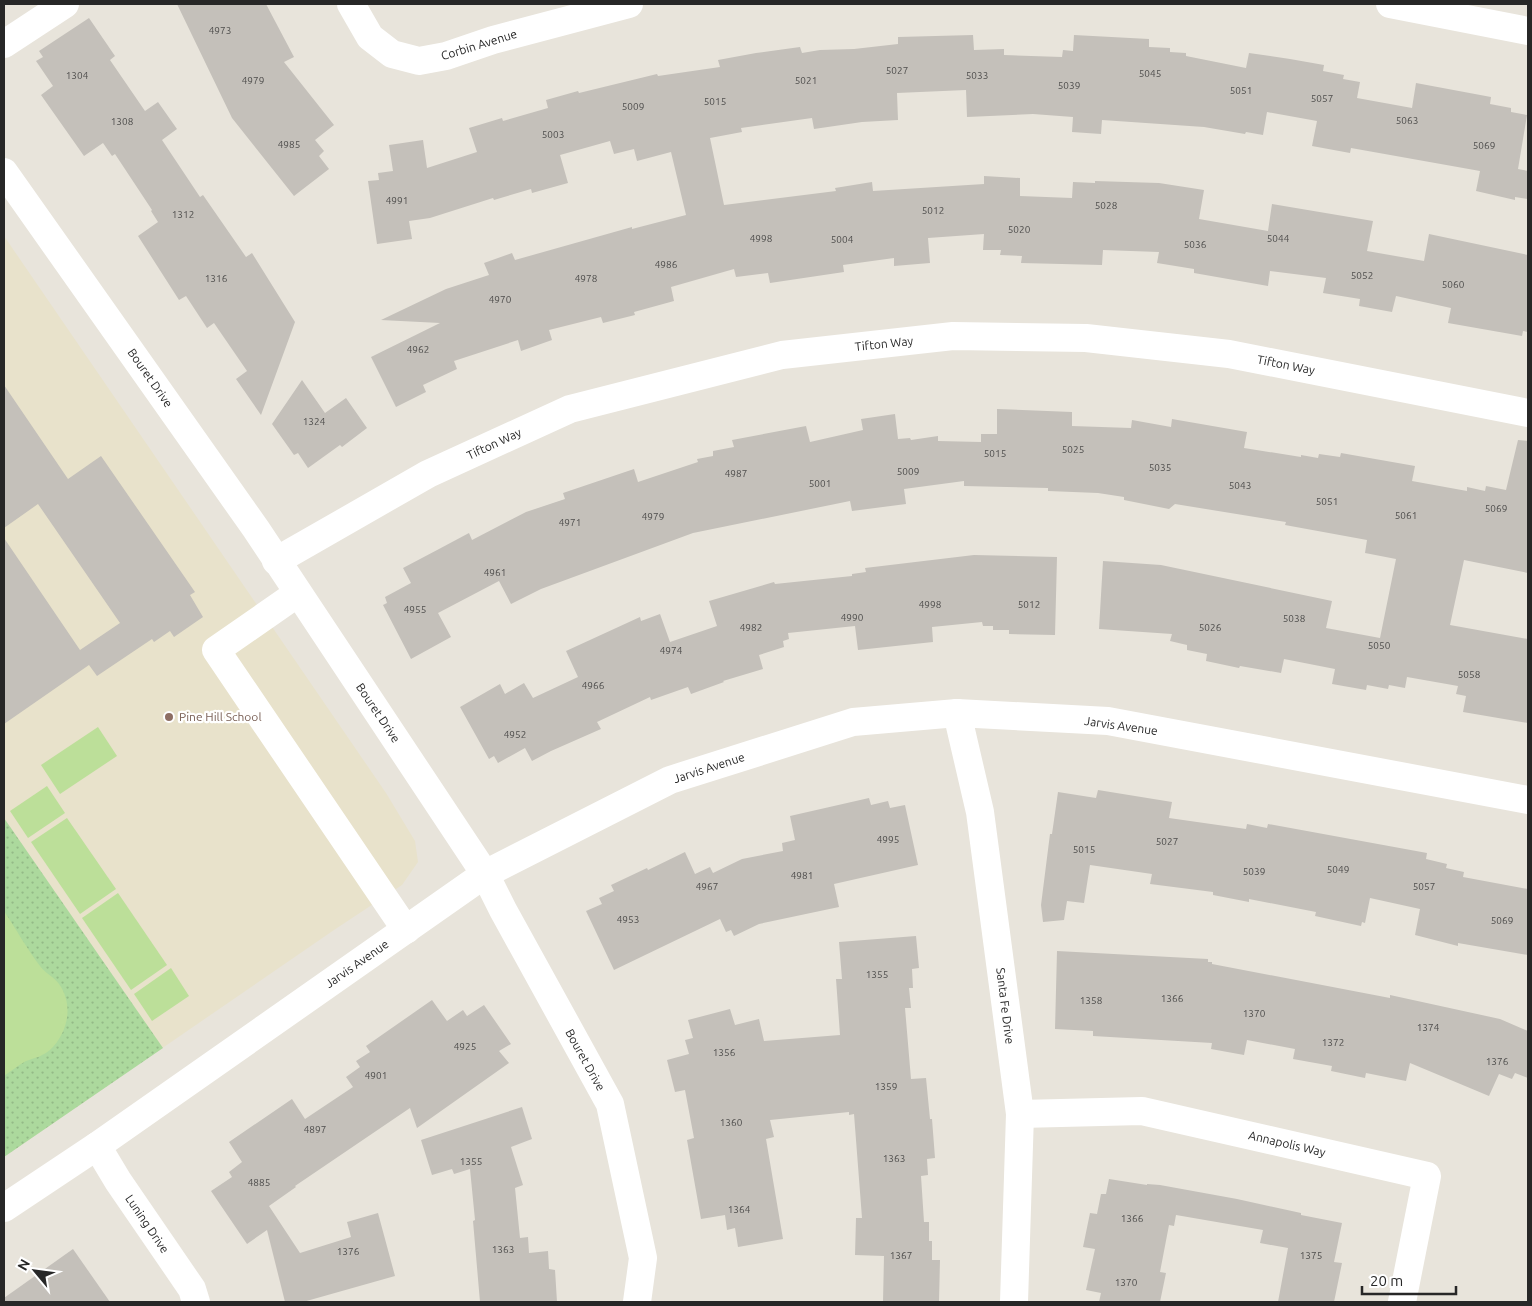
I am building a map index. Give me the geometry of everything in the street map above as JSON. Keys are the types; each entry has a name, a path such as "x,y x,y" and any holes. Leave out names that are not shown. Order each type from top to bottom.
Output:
{"street":[{"path":"4,44 65,4"},
{"name":"Corbin Avenue","path":"351,4 370,37 392,54 419,61 446,56 493,40 629,4"},
{"path":"1390,4 1528,31"},
{"name":"Bouret Drive","path":"4,172 256,529 485,874 610,1104 643,1258 637,1302"},
{"name":"Tifton Way","path":"276,560 428,474 570,409 782,355 953,336 1086,338 1229,354 1528,413"},
{"path":"298,593 216,650 406,930"},
{"name":"Jarvis Avenue","path":"4,1208 97,1146 485,874 670,780 853,722 957,713 1108,721 1528,800"},
{"name":"Santa Fe Drive","path":"957,713 980,812 1020,1114 1014,1302"},
{"name":"Annapolis Way","path":"1020,1114 1142,1111 1426,1176 1402,1302"},
{"name":"Luning Drive","path":"97,1146 118,1181 192,1289 196,1302"}],"shaded area":[{"name":"Pine Hill School","path":"4,236 386,793 415,841 418,862 402,885 4,1157"}],"green space":[{"path":"98,727 117,756 60,794 41,765"},
{"path":"47,786 65,813 28,838 10,811"},
{"path":"4,818 163,1048 4,1157"},
{"path":"67,818 116,889 80,914 31,842"},
{"path":"118,893 167,965 131,990 82,918"},
{"path":"4,911 40,966 55,979 64,992 67,1018 61,1035 50,1050 26,1061 4,1076"},
{"path":"171,968 189,996 152,1021 134,994"}],"building":[{"path":"177,4 266,4 294,57 284,62 334,125 315,140 324,151 319,156 329,169 294,196 232,118"},
{"path":"89,18 115,56 110,60 145,111 158,102 177,129 162,140 200,197 203,195 246,257 252,253 295,322 261,415 236,379 247,371 214,323 207,328 186,296 179,300 138,236 158,222 115,154 112,156 103,143 84,156 41,95 53,86 36,61 43,57 39,51"},
{"path":"973,35 974,50 1004,49 1004,55 1062,57 1063,50 1073,51 1074,35 1149,39 1149,47 1170,48 1170,52 1186,53 1186,56 1246,68 1249,53 1290,59 1324,65 1323,71 1344,75 1343,79 1360,82 1357,98 1412,108 1416,83 1491,97 1490,104 1511,108 1511,112 1527,115 1518,169 1528,171 1528,199 1515,197 1515,200 1476,191 1480,171 1351,148 1350,153 1312,146 1317,121 1267,112 1263,135 1204,127 1102,120 1101,134 1072,132 1073,117 1033,114 967,117 966,90 897,93 898,120 862,122 814,129 812,118 741,128 742,132 710,138 724,205 836,191 835,188 872,182 873,191 984,184 984,176 1020,178 1020,196 1072,198 1073,182 1095,183 1095,181 1159,183 1204,190 1199,219 1268,231 1272,204 1373,221 1367,251 1424,261 1429,234 1528,255 1528,332 1523,331 1522,336 1448,323 1451,308 1396,296 1392,312 1359,306 1360,299 1323,293 1326,278 1270,271 1268,286 1194,273 1194,269 1157,263 1159,252 1103,250 1102,265 1021,263 1022,256 1000,255 1001,250 983,250 984,234 928,238 930,263 894,266 894,258 843,265 844,272 770,283 768,273 736,277 734,269 671,287 674,301 634,312 635,315 603,323 601,317 549,330 552,340 521,351 518,340 454,361 457,369 423,385 426,392 396,407 371,357 440,323 381,320 446,289 489,275 484,263 512,253 515,260 632,227 632,229 686,215 671,152 637,161 634,149 614,154 610,141 560,155 568,183 532,193 531,189 494,200 493,198 430,218 409,221 412,239 377,244 368,181 379,180 378,173 393,171 389,145 423,140 427,168 477,152 469,128 502,118 503,121 548,108 546,100 578,91 579,93 657,74 658,76 720,67 718,60 756,53 800,47 802,53 820,50 854,49 898,44 898,37"},
{"path":"302,380 325,413 346,398 367,428 342,447 340,445 308,468 298,453 294,455 272,424"},
{"path":"4,385 68,479 101,456 195,592 190,595 203,617 174,637 170,631 154,642 152,639 97,676 89,665 4,724 4,538 80,650 120,623 38,504 4,528"},
{"path":"997,409 1072,412 1072,426 1131,428 1132,420 1171,427 1172,419 1247,432 1244,448 1318,458 1319,454 1340,457 1341,453 1415,466 1412,481 1467,491 1467,487 1485,491 1486,486 1506,490 1518,440 1528,441 1528,573 1464,560 1450,625 1528,639 1528,723 1463,712 1466,696 1456,694 1458,686 1407,677 1405,688 1389,685 1388,689 1367,685 1366,690 1332,684 1335,669 1284,659 1281,673 1240,666 1239,668 1206,661 1207,654 1187,650 1187,645 1170,641 1172,634 1099,629 1103,561 1161,565 1332,601 1326,628 1380,638 1396,559 1365,553 1367,540 1285,525 1286,522 1175,504 1169,509 1124,500 1124,497 1098,493 1048,491 1048,488 964,486 964,481 904,489 906,504 852,511 850,501 693,533 541,589 511,604 499,581 438,613 451,637 411,659 383,605 387,603 385,597 411,583 403,568 469,533 472,540 526,512 565,499 563,493 634,469 638,482 698,462 697,459 713,456 713,451 734,447 732,440 806,426 810,442 863,430 861,419 895,414 898,439 910,438 911,440 938,436 938,441 981,442 981,434 997,434"},
{"path":"974,555 1057,557 1055,635 1009,634 1009,630 993,630 993,626 983,626 982,622 932,627 933,642 858,650 855,626 788,633 789,639 783,641 784,647 759,655 763,669 723,681 691,694 688,687 651,700 650,697 597,722 601,729 532,761 525,748 498,763 494,756 489,759 460,707 500,684 505,694 524,683 533,698 578,677 566,651 640,617 641,621 660,614 670,642 717,626 709,601 774,582 775,584 852,576 852,574 866,572 865,568"},
{"path":"1098,790 1172,802 1169,818 1246,829 1247,824 1267,828 1268,824 1427,853 1426,859 1447,864 1446,868 1464,872 1463,877 1528,889 1528,955 1458,943 1458,946 1415,935 1420,909 1370,898 1365,923 1362,922 1361,926 1315,916 1316,912 1249,899 1249,902 1213,895 1213,892 1150,884 1152,874 1090,865 1084,903 1067,901 1064,920 1043,922 1041,905 1050,834 1052,834 1058,792 1096,798"},
{"path":"869,798 871,805 888,801 890,808 905,805 918,865 834,884 839,907 759,924 734,936 731,930 726,932 720,919 614,970 586,911 602,904 599,898 614,891 611,885 685,852 695,874 710,867 713,873 742,859 783,851 782,843 795,840 790,816"},
{"path":"916,936 919,968 912,969 913,988 909,988 911,1008 905,1008 911,1079 926,1078 930,1119 932,1119 935,1158 927,1159 928,1175 921,1176 924,1222 929,1222 932,1260 940,1260 939,1302 883,1302 884,1256 855,1255 856,1218 862,1218 854,1114 849,1115 849,1112 770,1120 774,1137 766,1139 783,1239 738,1247 735,1228 727,1230 725,1215 701,1219 687,1140 694,1138 685,1090 675,1092 667,1060 689,1054 685,1040 693,1038 688,1020 730,1009 735,1025 759,1019 764,1041 840,1035 836,979 842,979 839,942"},
{"path":"1057,951 1208,959 1208,962 1212,962 1212,964 1390,998 1390,995 1500,1019 1528,1031 1528,1078 1515,1073 1512,1079 1499,1074 1489,1096 1410,1063 1406,1081 1366,1073 1365,1078 1331,1071 1332,1066 1293,1059 1295,1049 1247,1040 1244,1055 1211,1049 1212,1043 1093,1036 1093,1031 1055,1029"},
{"path":"432,1000 447,1021 463,1010 467,1016 484,1005 511,1044 499,1051 509,1063 417,1128 410,1108 295,1186 269,1206 300,1253 351,1237 347,1222 378,1213 395,1276 303,1302 285,1302 267,1230 247,1244 211,1191 232,1177 229,1172 242,1162 229,1142 292,1099 305,1119 353,1087 346,1077 360,1067 356,1061 370,1052 366,1046"},
{"path":"522,1107 532,1139 511,1147 523,1185 515,1188 520,1238 528,1237 529,1253 548,1251 549,1269 555,1270 557,1302 480,1302 470,1169 454,1174 452,1169 432,1175 421,1140"},
{"path":"1109,1179 1147,1185 1160,1185 1237,1199 1342,1223 1334,1262 1342,1263 1334,1302 1278,1302 1288,1248 1260,1243 1263,1230 1176,1215 1174,1226 1169,1225 1160,1272 1166,1273 1160,1302 1099,1302 1101,1293 1086,1290 1095,1249 1083,1247 1090,1213 1097,1214 1101,1194 1106,1194"},
{"path":"73,1249 110,1302 4,1302 4,1298"}],"place":[{"name":"Pine Hill School","path":"169,717"}]}
